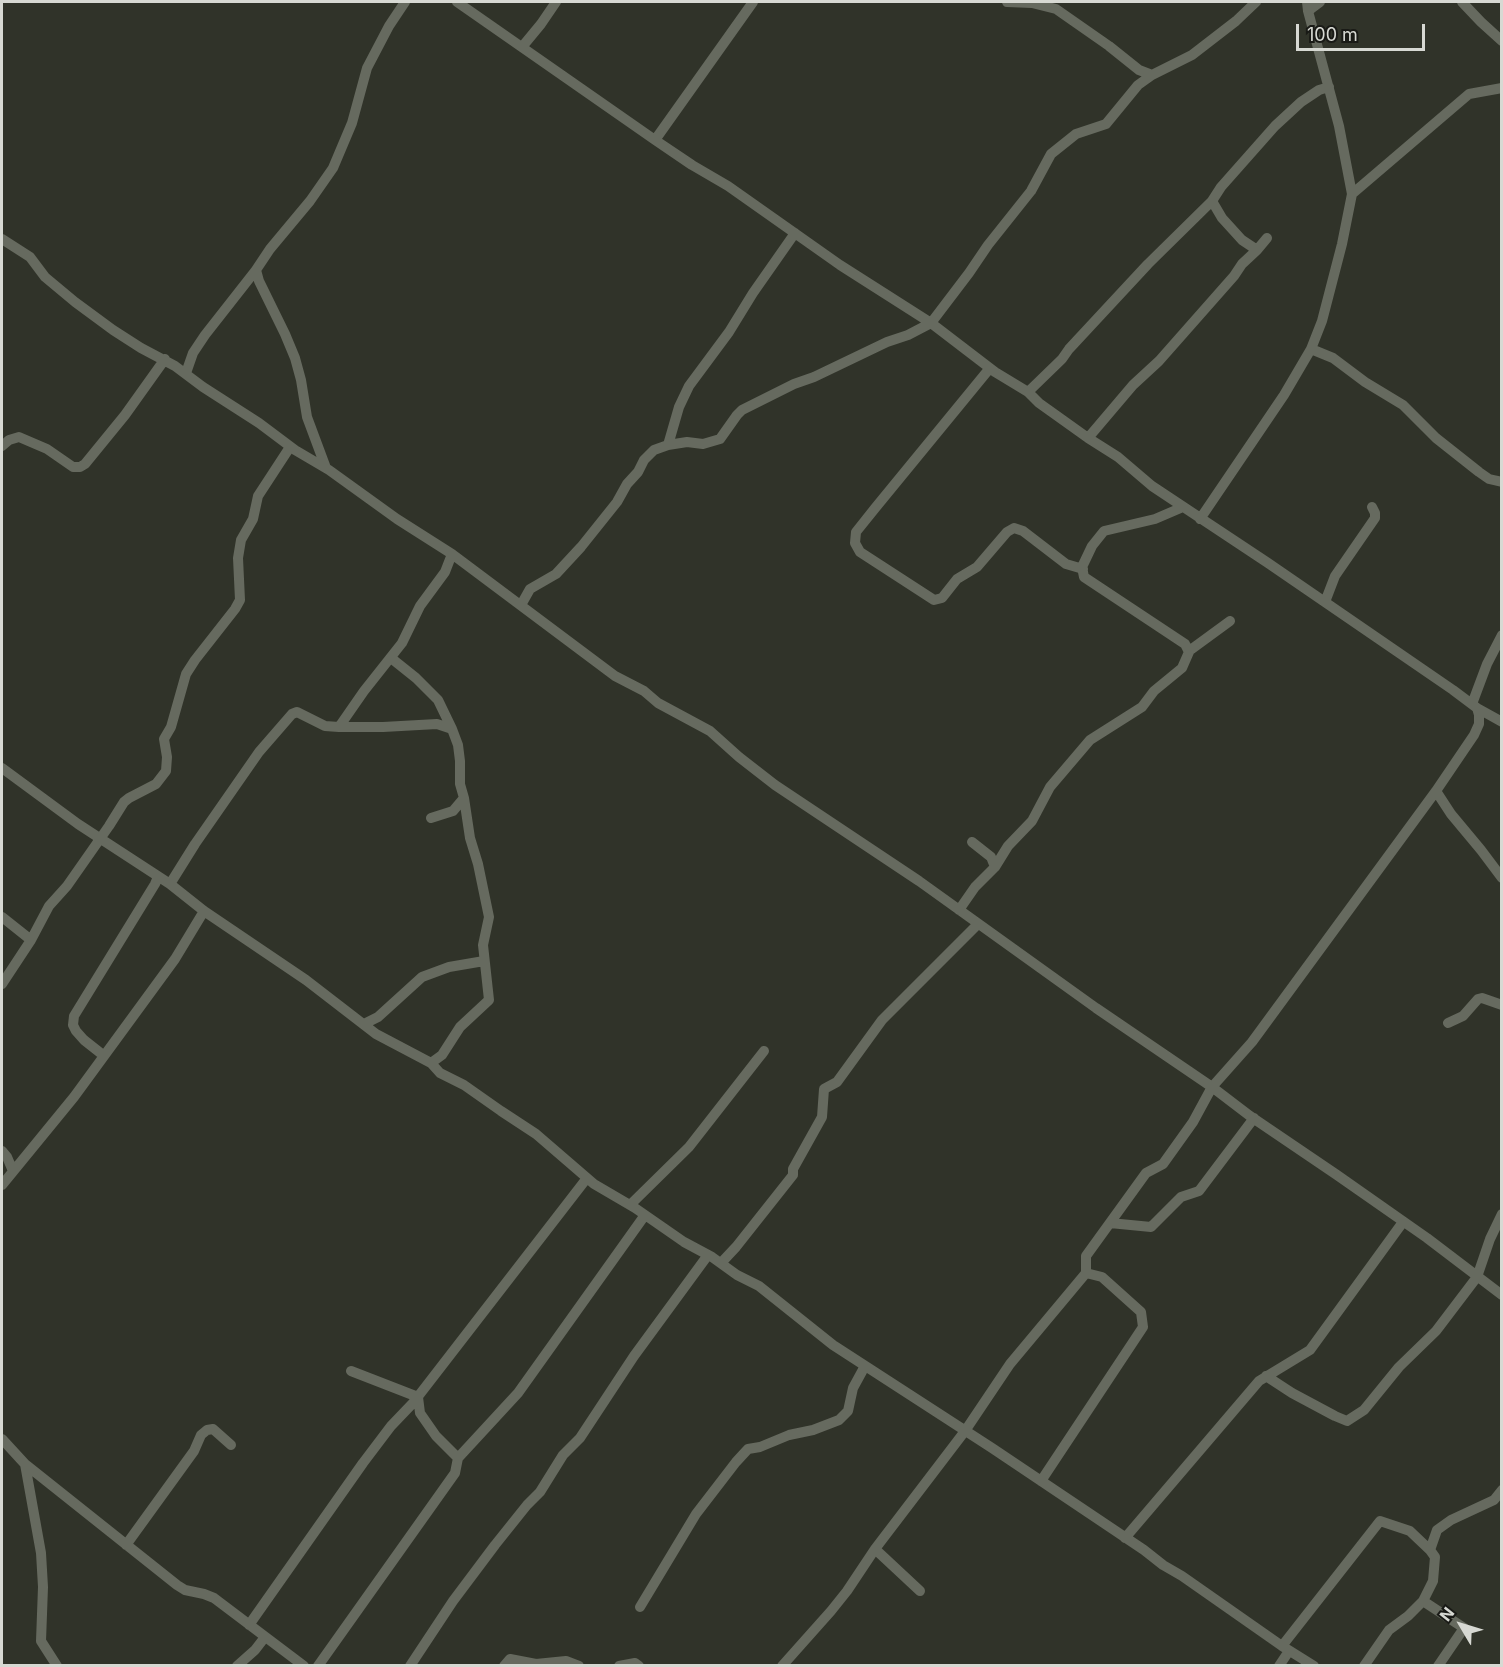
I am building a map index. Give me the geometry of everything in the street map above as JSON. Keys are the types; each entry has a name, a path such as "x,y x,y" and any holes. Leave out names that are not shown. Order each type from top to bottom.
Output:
{"street":[{"path":"186,373 193,353 205,335 270,249 310,201 333,168 352,123 367,68 389,26 405,2"},
{"path":"457,2 840,265 931,322 990,368 1028,392 1039,403 1118,458 1152,486 1268,562 1474,706 1502,722"},
{"path":"522,47 556,2"},
{"path":"655,140 753,2"},
{"path":"1006,2 1032,3 1056,9 1139,70 1152,75"},
{"path":"521,605 530,589 556,574 581,548 617,502 648,455 654,450 668,445 687,442 703,444 720,439 742,410 794,384 814,377 887,342 908,335 931,322 1031,191 1051,154 1076,134 1106,124 1138,86 1152,75 1192,55 1236,21 1256,2"},
{"path":"1200,519 1284,395 1311,349 1322,321 1342,244 1352,194 1339,126 1308,6 1320,2"},
{"path":"1462,2 1502,41"},
{"path":"1028,392 1062,359 1148,264 1212,201 1221,187 1275,126 1301,102 1319,90 1329,87"},
{"path":"1352,194 1469,94 1502,88"},
{"path":"1212,201 1222,218 1242,240 1257,250"},
{"path":"668,445 679,407 689,386 729,332 795,233"},
{"path":"1088,438 1267,238"},
{"path":"2,239 30,257 45,277 75,302 129,340 186,373 290,447 326,468 397,519 452,554 615,676 644,691 658,703 710,731 775,785 910,874 1096,1008 1403,1222 1502,1295"},
{"path":"256,270 295,358 307,417 326,468"},
{"path":"1311,349 1333,358 1365,382 1403,405 1436,438 1479,472 1489,479 1502,482"},
{"path":"2,446 9,440 19,437 47,449 73,467 80,467 85,464 124,415 165,359"},
{"path":"990,368 869,515 856,532 855,543 860,552 934,600 942,598 957,579 977,567 1007,532 1014,528 1023,531 1066,564 1083,569"},
{"path":"2,984 31,940 49,906 67,886 124,802 156,784 166,771 164,739 171,727 186,674 240,600 238,558 241,540 253,519 258,496 290,447"},
{"path":"1183,507 1155,519 1104,531 1086,556 1083,569 1084,577 1185,644 1189,651"},
{"path":"1325,602 1335,576 1375,518 1372,507"},
{"path":"339,727 402,643 420,606 445,572 452,554"},
{"path":"959,910 975,887 995,867 1008,846 1032,821 1050,787 1090,740 1142,707 1154,691 1182,668 1189,651 1230,621"},
{"path":"782,1665 836,1605 875,1549 965,1431 1010,1364 1086,1272 1086,1256 1146,1173 1163,1164 1193,1122 1212,1087 1252,1042 1436,791 1477,729 1479,715 1474,706 1487,664 1502,635"},
{"path":"391,658 438,700 452,729 458,745 460,784 468,828 489,917 483,939 489,1001 460,1027 442,1055 431,1063"},
{"path":"170,884 259,752 292,714 300,713 325,726 383,727 437,724 452,729"},
{"path":"2,768 99,838 170,884 204,911 306,980 376,1034 431,1063 440,1073 469,1088 536,1134 603,1190 737,1275 759,1286 833,1345 1041,1480 1286,1649 1314,1665"},
{"path":"1436,791 1451,814 1502,878"},
{"path":"431,818 453,811 464,798"},
{"path":"972,842 991,856 995,867"},
{"path":"103,1055 76,1031 73,1025 74,1016 158,877"},
{"path":"2,1185 74,1097 175,958 204,911"},
{"path":"2,917 31,940"},
{"path":"721,1263 793,1175 793,1169 822,1118 824,1089 837,1082 882,1020 978,924"},
{"path":"364,1024 378,1017 422,977 449,967 484,962"},
{"path":"1448,1023 1463,1016 1478,999 1482,998 1502,1005"},
{"path":"630,1205 689,1147 764,1051"},
{"path":"1110,1223 1151,1227 1181,1197 1199,1191 1254,1118"},
{"path":"2,1151 7,1156 13,1171"},
{"path":"249,1625 363,1463 391,1426 418,1397 587,1178"},
{"path":"318,1665 455,1473 458,1458 518,1393 645,1215"},
{"path":"1266,1376 1292,1393 1347,1421 1364,1410 1399,1367 1436,1331 1477,1277 1490,1239 1501,1217"},
{"path":"1125,1538 1259,1381 1310,1350 1403,1222"},
{"path":"410,1665 453,1601 526,1505 540,1492 563,1455 580,1438 634,1356 708,1255"},
{"path":"1041,1480 1143,1327 1140,1312 1102,1277 1086,1272"},
{"path":"640,1607 696,1514 748,1449 839,1420 848,1411 853,1388 865,1366"},
{"path":"351,1371 418,1397"},
{"path":"418,1397 420,1413 436,1436 458,1458"},
{"path":"126,1545 194,1451 201,1435 213,1429 231,1445"},
{"path":"2,1439 25,1464 177,1585 214,1598 304,1665"},
{"path":"25,1464 41,1553 43,1587 41,1641 57,1665"},
{"path":"1430,1550 1437,1530 1451,1520 1494,1500 1502,1490"},
{"path":"1279,1665 1286,1649 1380,1521 1410,1531 1430,1550 1435,1557 1433,1581 1423,1601 1389,1630 1364,1665"},
{"path":"875,1549 920,1591"},
{"path":"1423,1601 1464,1628 1438,1665"},
{"path":"237,1665 255,1650 264,1637"},
{"path":"504,1665 510,1659 536,1664 566,1661 579,1665"},
{"path":"619,1665 635,1663 639,1665"}]}
